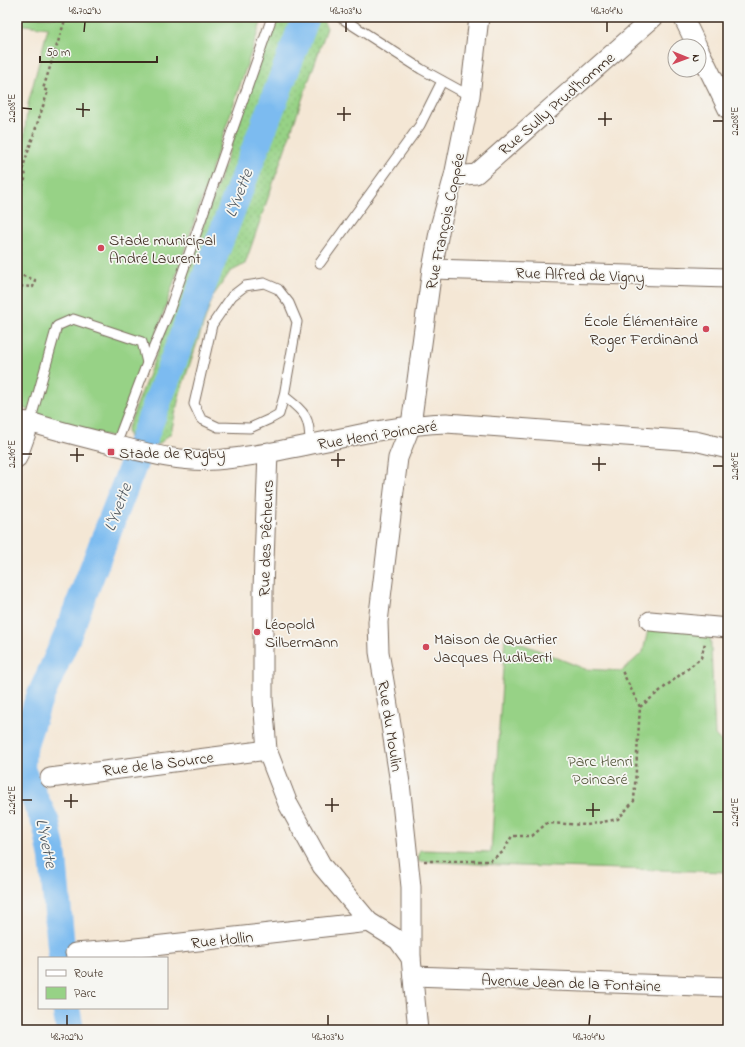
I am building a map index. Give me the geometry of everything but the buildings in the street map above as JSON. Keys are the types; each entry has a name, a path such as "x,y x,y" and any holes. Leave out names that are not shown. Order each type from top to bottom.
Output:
{"street":[{"name":"Rue François Coppée","path":"411,425 432,269 440,227 454,176 470,96 480,17"},
{"name":"Rue Sully Prud'homme","path":"454,176 476,174 654,17"},
{"path":"683,17 693,38"},
{"path":"707,66 728,109"},
{"name":"Rue Alfred de Vigny","path":"432,269 728,278"},
{"path":"17,458 21,419"},
{"name":"Rue Henri Poincaré","path":"21,419 155,455 179,459 215,460 268,452 411,425 446,423 695,441 728,449"},
{"name":"Rue du Moulin","path":"411,425 398,458 378,622 379,652 400,783 411,887 412,967 418,1030"},
{"name":"Rue des Pêcheurs","path":"268,452 263,589 263,692 267,750 288,804 322,866 370,922 398,940 412,967"},
{"path":"650,621 719,627"},
{"name":"Rue de la Source","path":"50,778 267,750"},
{"name":"Rue Hollin","path":"75,953 127,949 370,922"},
{"name":"Avenue Jean de la Fontaine","path":"412,967 728,987"}],"lane":[{"path":"120,446 147,363 168,314 272,17"},
{"path":"340,17 442,81 470,96"},
{"path":"320,263 420,125 442,81"},
{"path":"264,283 278,289 289,303 297,322 284,396 279,414 250,428 218,427 201,419 194,404 212,325 232,296 244,286 264,283"},
{"path":"21,419 57,326 73,319 142,342 147,363"},
{"path":"284,396 304,411 310,429 310,444"}],"path":[{"path":"35,17 63,21"},
{"path":"17,204 26,176 23,167 48,91 43,89 63,21 66,17"},
{"path":"17,274 35,280 33,287 17,286"},
{"path":"640,707 701,658 719,627"},
{"path":"408,860 489,861 503,852 512,836 532,836 548,823 587,825 618,819 634,801 640,707 622,671"}],"green space":[{"name":"Stade municipal André Laurent","path":"17,17 263,17 156,335 114,438 48,420 17,405 17,161 23,145 28,104 48,28 17,24"},
{"path":"275,17 321,17 327,28 245,264 230,272 213,296 180,393 171,433 158,445 129,438 127,430 222,173"},
{"name":"Parc Henri Poincaré","path":"650,621 710,626 715,735 728,749 728,872 519,866 418,861 420,850 491,852 505,637 585,669 622,671 643,652"}],"waterway":[{"name":"L'Yvette","path":"62,957 53,858 46,823 21,770 22,750 37,704 66,639 306,17"},
{"name":"L'Yvette","path":"66,1009 70,1030"}],"place":[{"name":"Stade municipal André Laurent","path":"101,248"},
{"name":"École Élémentaire Roger Ferdinand","path":"706,329"},
{"name":"Stade de Rugby","path":"111,452"},
{"name":"Léopold Silbermann","path":"257,632"},
{"name":"Maison de Quartier Jacques Audiberti","path":"426,647"}]}
